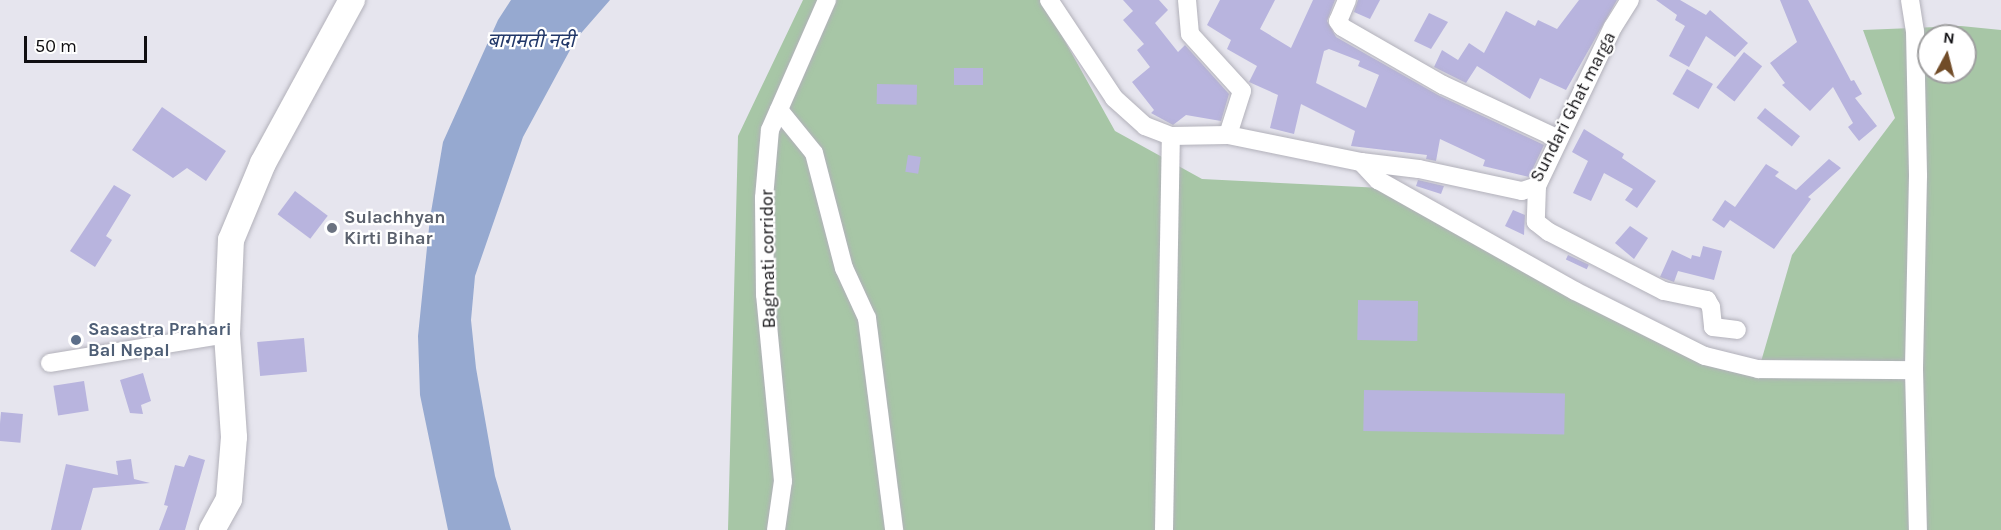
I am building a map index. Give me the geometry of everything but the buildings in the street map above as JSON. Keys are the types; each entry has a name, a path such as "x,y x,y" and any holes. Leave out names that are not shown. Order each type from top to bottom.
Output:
{"main road":[{"path":"212,530 229,500 234,437 227,334 231,240 263,163 352,0"}],"street":[{"name":"Bagmati corridor","path":"777,530 783,481 765,296 764,198 770,130 827,0"},
{"path":"1048,0 1114,98 1144,126 1171,136 1164,530"},
{"path":"1187,0 1190,34 1242,91 1228,135"},
{"path":"1347,0 1338,21 1342,27 1443,85 1559,139"},
{"name":"Sundari Ghat marga","path":"1171,136 1228,135 1361,162 1419,169 1522,191 1537,186 1630,0"},
{"path":"1910,0 1915,31 1918,176 1914,370 1918,530"},
{"path":"778,110 814,153 844,268 867,318 894,530"},
{"path":"1361,162 1378,180 1554,280 1706,356 1758,369 1914,370"},
{"path":"1537,186 1536,222 1549,232 1664,291 1707,300 1713,327 1737,330"},
{"path":"50,363 227,334"}],"green space":[{"path":"803,0 1042,0 1115,131 1202,179 1382,188 1758,372 1792,255 1895,118 1863,30 1917,28 1917,84 1977,84 1977,28 2001,30 2001,530 728,530 738,136"}],"water":[{"name":"बागमती नदी","path":"511,0 610,0 576,39 523,137 475,276 471,320 476,368 495,476 511,530 448,530 420,395 418,336 430,218 443,142 498,20"}],"place":[{"name":"Sulachhyan Kirti Bihar","path":"332,228"},
{"name":"Sasastra Prahari Bal Nepal","path":"76,340"}]}
